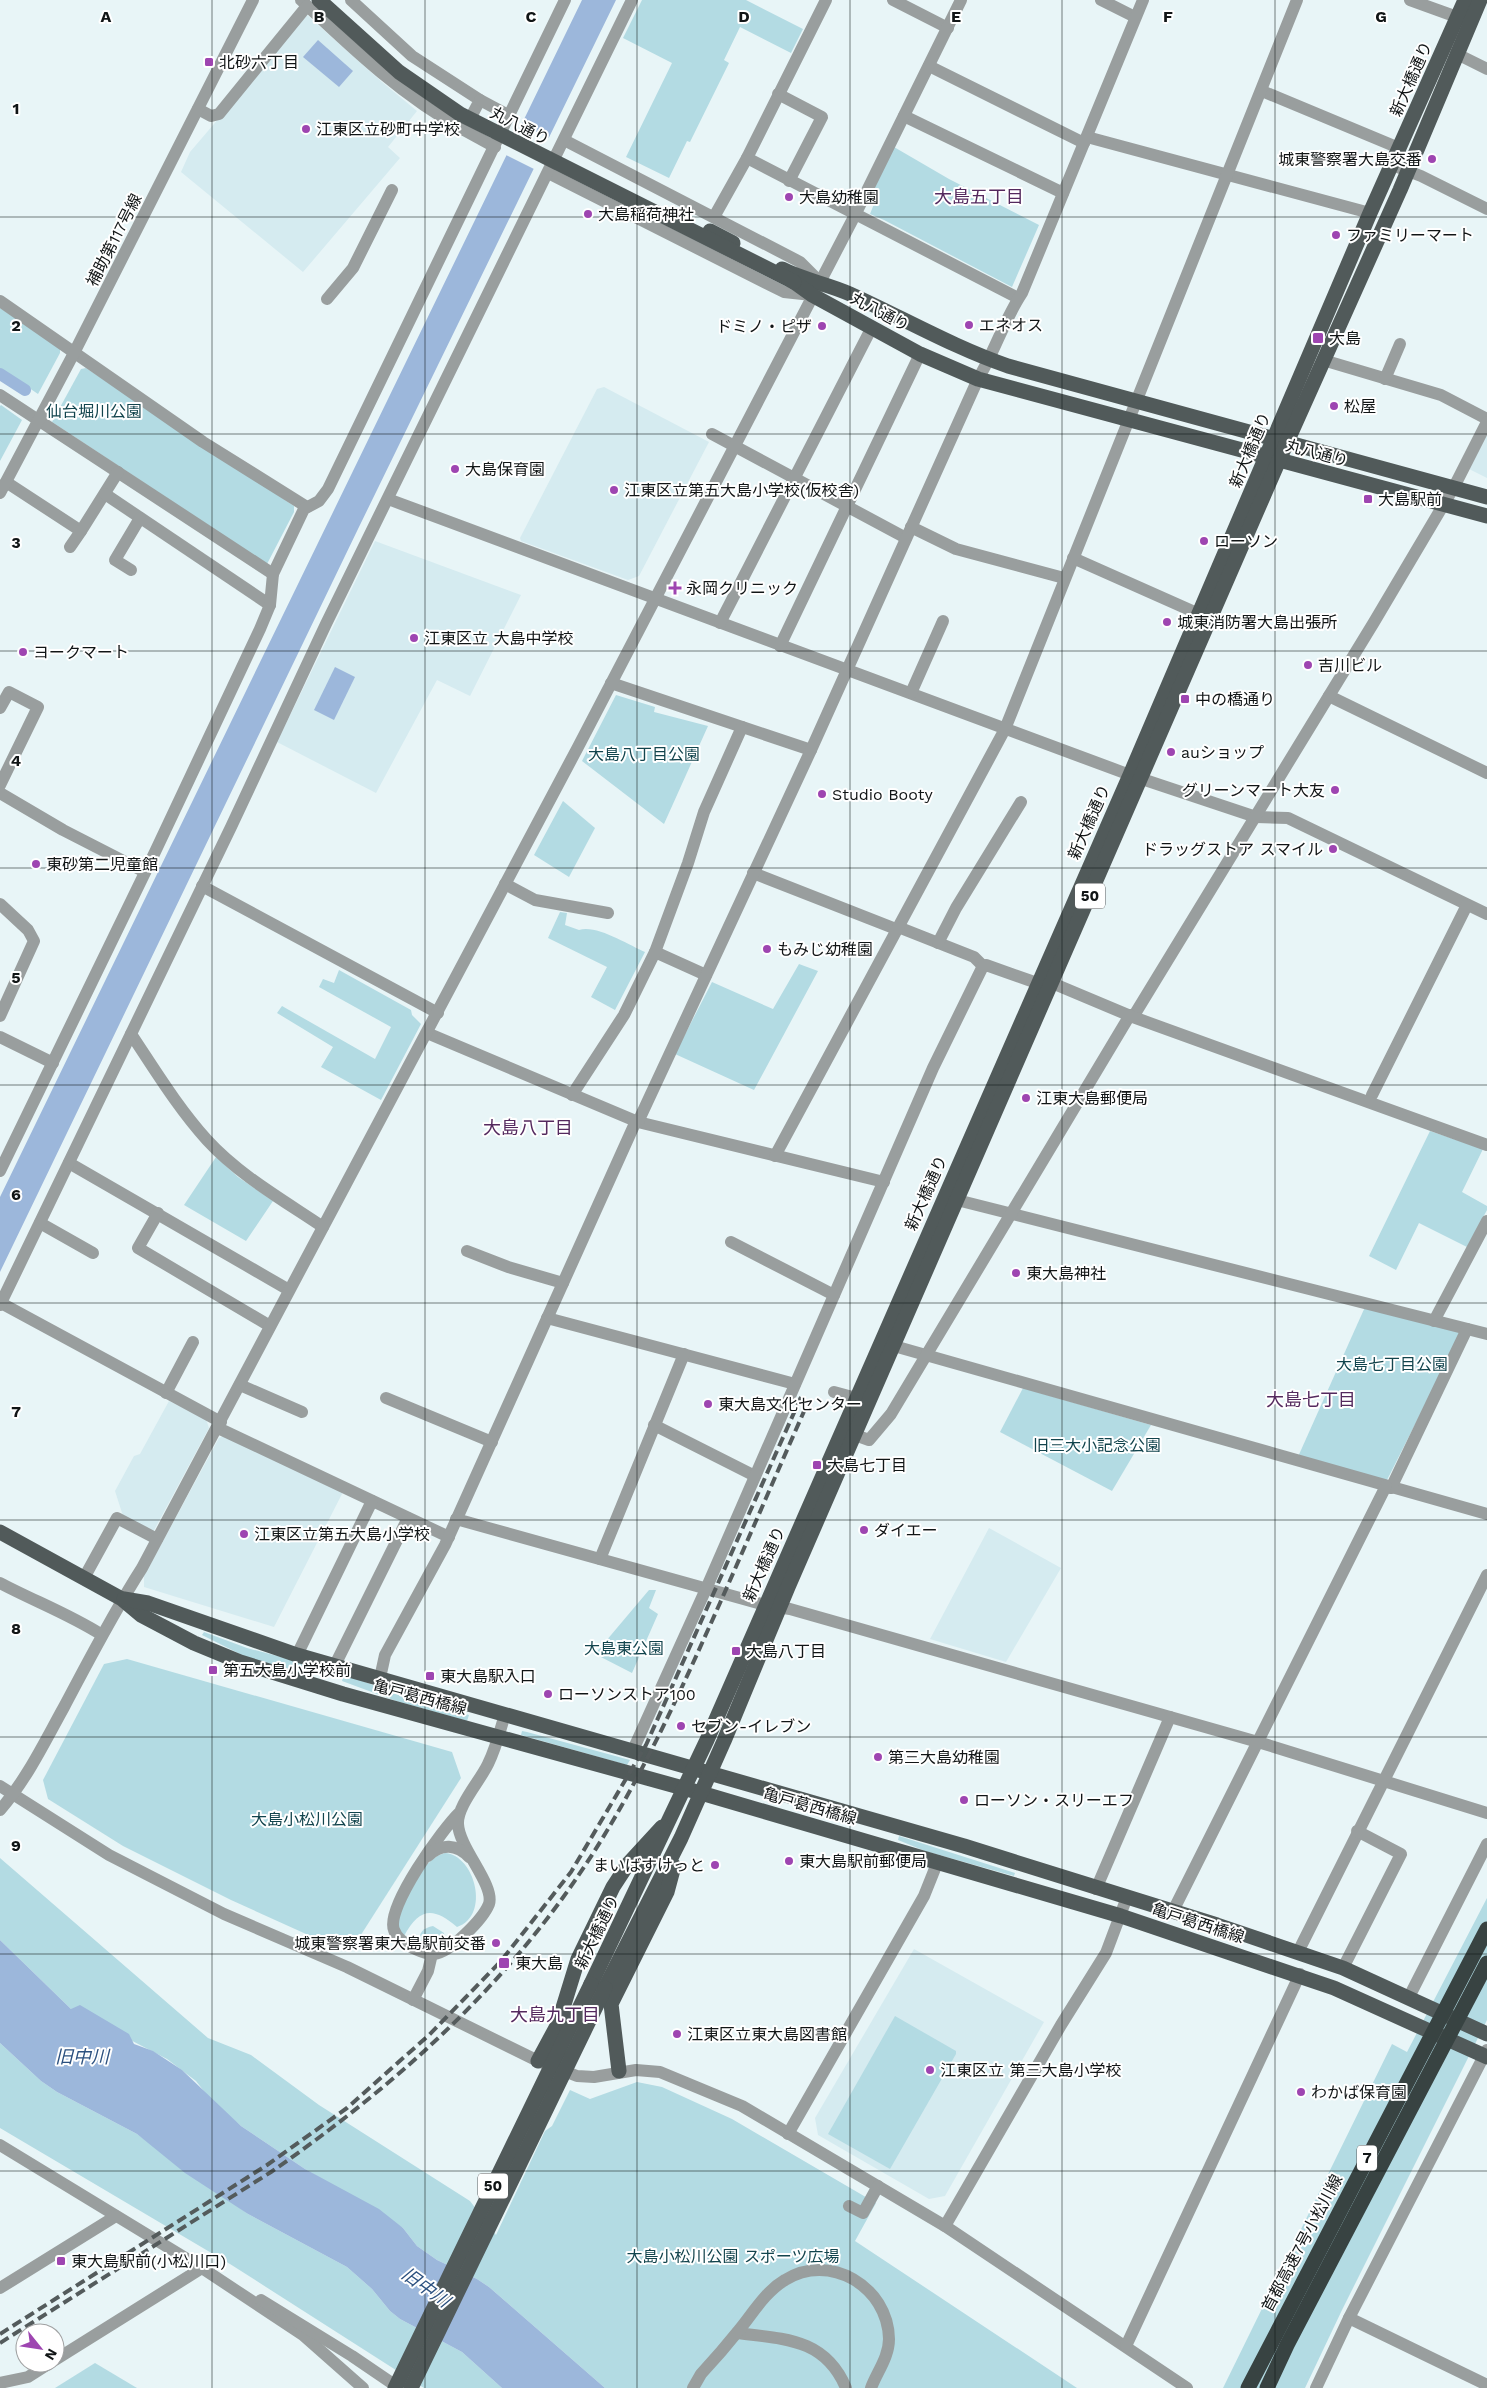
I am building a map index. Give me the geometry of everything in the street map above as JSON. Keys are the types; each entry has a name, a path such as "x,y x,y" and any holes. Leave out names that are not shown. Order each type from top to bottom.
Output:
{"highway":[{"name":"首都高速7号小松川線","path":"1248,2388 1487,1929"},
{"name":"首都高速7号小松川線","path":"1267,2388 1291,2337 1487,1963"}],"main road":[{"name":"丸八通り","path":"332,0 402,64 448,97 492,122 796,280 812,295 920,354 978,379 1487,516"},
{"name":"新大橋通り","path":"394,2388 598,1986 681,1838 710,1772 772,1606 856,1398 1045,983 1136,776 1281,440 1370,213 1465,0"},
{"name":"新大橋通り","path":"1281,440 1323,360 1480,0"},
{"name":"丸八通り","path":"309,2 399,72 460,114 796,280 819,282 990,360 1136,402 1487,497"},
{"name":"新大橋通り","path":"1136,776 1199,614 1273,459"},
{"name":"新大橋通り","path":"411,2388 598,1986 670,1819 856,1435 957,1200 1045,983"},
{"name":"亀戸葛西橋線","path":"0,1532 122,1599 141,1616 194,1643 240,1662 343,1694 701,1793 1121,1916 1300,1974 1486,2054"},
{"name":"亀戸葛西橋線","path":"122,1599 148,1603 297,1655 964,1846 1096,1889 1173,1911 1343,1968 1487,2034"},
{"path":"302,1682 317,1679 322,1666 318,1661"},
{"path":"338,1666 333,1679 335,1687 343,1694"},
{"path":"538,2061 558,2024 578,1960 613,1887 640,1850 670,1819"},
{"path":"619,2071 611,2004 667,1892 681,1838"}],"street":[{"name":"補助第117号線","path":"3,487 74,353 252,0"},
{"path":"350,0 412,56 480,100 510,116"},
{"path":"0,1171 145,872 270,605 273,574 307,507 319,502 328,489 565,0"},
{"path":"449,1537 372,1502 219,1425 166,1392 1,1304 326,624 632,0"},
{"path":"714,217 826,0"},
{"path":"892,0 948,28"},
{"path":"0,1810 14,1794 32,1766 102,1635 157,1539 438,1013 855,215 961,0"},
{"path":"1101,0 1135,17"},
{"path":"380,1678 385,1655 449,1537 637,1122 811,750 978,379 990,360 1063,193 1143,0"},
{"path":"775,1156 1005,728 1298,0"},
{"path":"1410,0 1457,17"},
{"path":"198,109 211,116 219,114 309,2 390,82 431,112 495,147"},
{"path":"1457,54 1487,69"},
{"path":"929,66 1085,140 1228,174 1370,213"},
{"path":"1262,91 1399,148"},
{"path":"778,94 822,117 790,181"},
{"path":"464,130 480,100"},
{"path":"904,116 1063,193"},
{"path":"564,140 800,262 819,282"},
{"path":"746,158 1018,298"},
{"path":"1392,165 1487,209"},
{"path":"548,173 784,292 812,295"},
{"path":"327,298 353,268 392,190"},
{"path":"0,301 203,442 307,507"},
{"path":"720,623 872,327"},
{"path":"1385,379 1400,344"},
{"path":"780,646 920,354"},
{"path":"856,1435 870,1440 891,1414 1010,1214 1330,696 1444,505 1487,421 1441,396 1323,360"},
{"path":"0,395 273,574"},
{"path":"712,434 847,507 908,533 956,549 1064,578"},
{"path":"70,547 118,472"},
{"path":"3,487 81,531"},
{"path":"104,494 270,605"},
{"path":"388,499 846,671 1136,776 1256,817 1288,818 1487,914"},
{"path":"131,570 115,560 140,518"},
{"path":"1073,558 1199,614"},
{"path":"911,693 943,621"},
{"path":"611,683 811,750"},
{"path":"0,708 9,692 38,707 0,785"},
{"path":"1330,696 1487,773"},
{"path":"572,1095 624,1015 655,952 688,863 704,812 742,727"},
{"path":"0,793 63,830 145,872"},
{"path":"938,943 956,908 1021,802"},
{"path":"753,873 974,957 981,969"},
{"path":"504,884 535,900 608,914"},
{"path":"202,886 438,1013"},
{"path":"0,904 28,930 34,941 0,1016"},
{"path":"1371,1098 1467,905"},
{"path":"655,952 706,975"},
{"path":"633,1750 706,1589 960,1010 981,969 986,965 1045,983 1132,1016 1371,1098 1487,1145"},
{"path":"427,1033 637,1122 884,1182"},
{"path":"131,1034 176,1101 207,1140 240,1170 323,1227"},
{"path":"0,1037 53,1063"},
{"path":"68,1163 289,1290"},
{"path":"957,1200 1487,1334"},
{"path":"158,1213 138,1248 270,1326"},
{"path":"1434,1321 1487,1221"},
{"path":"40,1223 93,1253"},
{"path":"731,1242 834,1295"},
{"path":"467,1251 508,1267 563,1283"},
{"path":"547,1318 795,1384"},
{"path":"1173,1911 1467,1330"},
{"path":"166,1392 193,1342"},
{"path":"894,1346 1487,1514"},
{"path":"600,1559 684,1354"},
{"path":"240,1385 302,1412"},
{"path":"834,1392 856,1398"},
{"path":"386,1398 492,1442"},
{"path":"654,1425 755,1476"},
{"path":"297,1655 372,1502"},
{"path":"84,1578 117,1518 157,1539"},
{"path":"338,1666 408,1518"},
{"path":"456,1519 1258,1742 1487,1813"},
{"path":"1298,1952 1487,1575"},
{"path":"0,1583 28,1598 71,1616 102,1635"},
{"path":"460,1812 458,1821 460,1835 490,1894 488,1906 451,1947 432,1954 421,1952 403,1942 394,1932 392,1917 397,1904 443,1829 460,1812 488,1766 505,1714"},
{"path":"1096,1889 1170,1717"},
{"path":"0,1786 109,1855 224,1914 333,1961 538,2061 578,2076 594,2077 619,2071 660,2072 742,2106 944,2226 1187,2388"},
{"path":"1343,1968 1401,1854 1357,1832"},
{"path":"1409,1997 1487,1844"},
{"path":"423,1862 438,1848 447,1846 466,1853 474,1863"},
{"path":"788,2134 924,1896 938,1861"},
{"path":"944,2226 1061,2025 1106,1953 1127,1897"},
{"path":"413,2000 428,1971 432,1954"},
{"path":"1126,2346 1300,1974"},
{"path":"1316,2388 1349,2318 1486,2054"},
{"path":"0,2145 202,2268 303,2335 363,2388"},
{"path":"850,2206 863,2213 878,2186"},
{"path":"0,2288 116,2216"},
{"path":"65,2354 202,2268"},
{"path":"202,2268 276,2308 400,2388"},
{"path":"694,2388 702,2374 770,2291 790,2277 813,2271 831,2270 852,2278 868,2288 879,2302 887,2323 889,2340 883,2365 870,2388"},
{"path":"1349,2318 1485,2384"},
{"path":"737,2333 796,2341 814,2349 831,2362 846,2388"},
{"path":"9,2388 34,2373"},
{"path":"0,2383 28,2377"}],"shaded area":[{"name":"江東区立砂町中学校","path":"307,15 417,111 388,147 400,158 303,272 181,172 190,152"},
{"name":"江東区立第五大島小学校(仮校舎)","path":"604,387 709,442 639,576 628,580 521,541 520,538 597,389"},
{"path":"1487,434 1487,478 1469,469"},
{"name":"江東区立 大島中学校","path":"375,541 521,595 470,696 437,680 376,793 277,742"},
{"path":"169,1401 206,1419 209,1428 152,1534 124,1519 115,1491 134,1456 140,1454"},
{"name":"江東区立第五大島小学校","path":"226,1435 343,1492 274,1627 144,1587 144,1576 219,1438"},
{"path":"989,1528 1061,1568 1006,1662 930,1639"},
{"name":"江東区立 第三大島小学校","path":"914,1949 1044,2022 945,2196 929,2199 818,2135 815,2118"}],"green space":[{"path":"642,0 746,0 803,29 791,53 740,27 724,60 729,63 690,142 687,141 669,178 626,157 672,63 623,38"},
{"path":"894,147 949,179 1039,225 1012,287 870,214 876,199 871,195"},
{"name":"仙台堀川公園","path":"0,308 60,347 60,353 38,394 0,368"},
{"name":"仙台堀川公園","path":"86,368 294,506 294,512 267,564 52,422 81,369"},
{"path":"0,406 22,420 0,461"},
{"name":"大島八丁目公園","path":"616,695 655,707 654,712 708,726 664,824 582,761"},
{"path":"563,801 595,828 569,877 534,855"},
{"path":"560,912 567,913 565,925 579,930 586,929 603,932 645,952 615,1010 591,997 607,967 548,938"},
{"path":"799,964 818,971 754,1090 675,1054 712,982 773,1009"},
{"path":"339,970 411,1010 412,1015 421,1024 381,1100 321,1067 333,1047 277,1013 282,1006 375,1059 391,1027 319,987 323,979 334,983"},
{"path":"1430,1131 1483,1149 1462,1192 1487,1206 1487,1210 1467,1247 1419,1223 1396,1270 1369,1256"},
{"path":"216,1157 238,1177 273,1201 246,1241 184,1205"},
{"name":"大島七丁目公園","path":"1365,1307 1458,1330 1460,1335 1385,1484 1297,1459"},
{"name":"旧三大小記念公園","path":"1023,1388 1151,1425 1112,1491 1000,1432"},
{"name":"大島東公園","path":"649,1590 656,1590 649,1608 658,1614 632,1673 595,1654"},
{"path":"204,1632 247,1648 311,1665 308,1677 254,1661 202,1635"},
{"name":"大島小松川公園","path":"127,1659 452,1752 461,1778 357,1941 337,1948 231,1900 123,1846 48,1799 43,1780 104,1664"},
{"path":"344,1674 407,1698 469,1715 467,1721 396,1701 342,1681"},
{"path":"522,1731 630,1760 627,1765 521,1735"},
{"path":"899,1836 1015,1873 1014,1876 925,1851 898,1840"},
{"path":"445,1853 456,1856 471,1874 476,1899 474,1911 467,1921 457,1927 434,1913 421,1915 415,1920 404,1936 399,1931 398,1911 426,1865 437,1856"},
{"name":"大島小松川公園 スポーツ広場","path":"0,1858 208,2038 251,2055 319,2105 470,2201 496,2235 545,2131 552,2126 570,2090 590,2099 637,2082 662,2087 732,2119 876,2203 855,2241 1077,2388 605,2388 489,2287 477,2279 437,2260 417,2246 403,2228 305,2169 241,2126 210,2099 196,2081 167,2059 71,2009 0,1940"},
{"path":"1487,1898 1487,2020 1305,2388 1223,2388 1392,2044 1407,2052"},
{"path":"433,1926 444,1933 445,1941 436,1946 429,1946 420,1942 421,1933 424,1929"},
{"path":"895,2016 956,2051 956,2054 890,2169 828,2134"},
{"path":"0,2043 41,2081 57,2092 137,2134 248,2214 347,2267 372,2289 390,2311 400,2319 462,2352 502,2388 424,2388 230,2264 0,2128"},
{"path":"95,2363 137,2388 55,2388"}],"water":[{"path":"582,0 616,0 358,529 0,1272 0,1197"},
{"path":"318,40 353,71 339,87 303,57"},
{"path":"335,667 355,677 334,720 314,710"},
{"name":"旧中川","path":"0,1940 71,2009 80,2005 129,2034 134,2044 153,2051 182,2070 241,2126 305,2169 379,2209 403,2228 417,2246 437,2260 477,2279 489,2287 605,2388 502,2388 462,2352 400,2319 390,2311 372,2289 347,2267 248,2214 185,2173 137,2134 57,2092 41,2081 0,2043"}],"pier":[{"path":"519,123 551,139 536,170 504,154"}],"waterway":[{"path":"0,374 25,390"}],"railway":[{"path":"0,2334 267,2165 347,2108 429,2035 501,1961 571,1872 646,1745 801,1397"},
{"path":"0,2343 271,2172 315,2141 398,2074 438,2038 513,1961 547,1919 599,1844 655,1743 720,1603 809,1400"}],"place":[{"name":"北砂六丁目","path":"209,62"},
{"name":"江東区立砂町中学校","path":"306,129"},
{"name":"城東警察署大島交番","path":"1432,159"},
{"name":"大島幼稚園","path":"789,197"},
{"name":"大島稲荷神社","path":"588,214"},
{"name":"ファミリーマート","path":"1336,235"},
{"name":"エネオス","path":"969,325"},
{"name":"ドミノ・ピザ","path":"822,326"},
{"name":"大島","path":"1318,338"},
{"name":"松屋","path":"1334,406"},
{"name":"大島保育園","path":"455,469"},
{"name":"江東区立第五大島小学校(仮校舎)","path":"614,490"},
{"name":"大島駅前","path":"1368,499"},
{"name":"ローソン","path":"1204,541"},
{"name":"永岡クリニック","path":"675,588"},
{"name":"城東消防署大島出張所","path":"1167,622"},
{"name":"江東区立 大島中学校","path":"414,638"},
{"name":"ヨークマート","path":"23,652"},
{"name":"吉川ビル","path":"1308,665"},
{"name":"中の橋通り","path":"1185,699"},
{"name":"auショップ","path":"1171,752"},
{"name":"グリーンマート大友","path":"1335,790"},
{"name":"Studio Booty","path":"822,794"},
{"name":"ドラッグストア スマイル","path":"1333,849"},
{"name":"東砂第二児童館","path":"36,864"},
{"name":"もみじ幼稚園","path":"767,949"},
{"name":"江東大島郵便局","path":"1026,1098"},
{"name":"東大島神社","path":"1016,1273"},
{"name":"東大島文化センター","path":"708,1404"},
{"name":"大島七丁目","path":"817,1465"},
{"name":"ダイエー","path":"864,1530"},
{"name":"江東区立第五大島小学校","path":"244,1534"},
{"name":"大島八丁目","path":"736,1651"},
{"name":"第五大島小学校前","path":"213,1670"},
{"name":"東大島駅入口","path":"430,1676"},
{"name":"ローソンストア100","path":"548,1694"},
{"name":"セブン-イレブン","path":"681,1726"},
{"name":"第三大島幼稚園","path":"878,1757"},
{"name":"ローソン・スリーエフ","path":"964,1800"},
{"name":"東大島駅前郵便局","path":"789,1861"},
{"name":"まいばすけっと","path":"715,1865"},
{"name":"城東警察署東大島駅前交番","path":"496,1943"},
{"name":"東大島","path":"504,1963"},
{"name":"江東区立東大島図書館","path":"677,2034"},
{"name":"江東区立 第三大島小学校","path":"930,2070"},
{"name":"わかば保育園","path":"1301,2092"},
{"name":"東大島駅前(小松川口)","path":"61,2261"}],"district":[{"name":"大島五丁目","path":"979,196"},
{"name":"大島八丁目","path":"528,1127"},
{"name":"大島七丁目","path":"1311,1399"},
{"name":"大島九丁目","path":"555,2014"}]}
